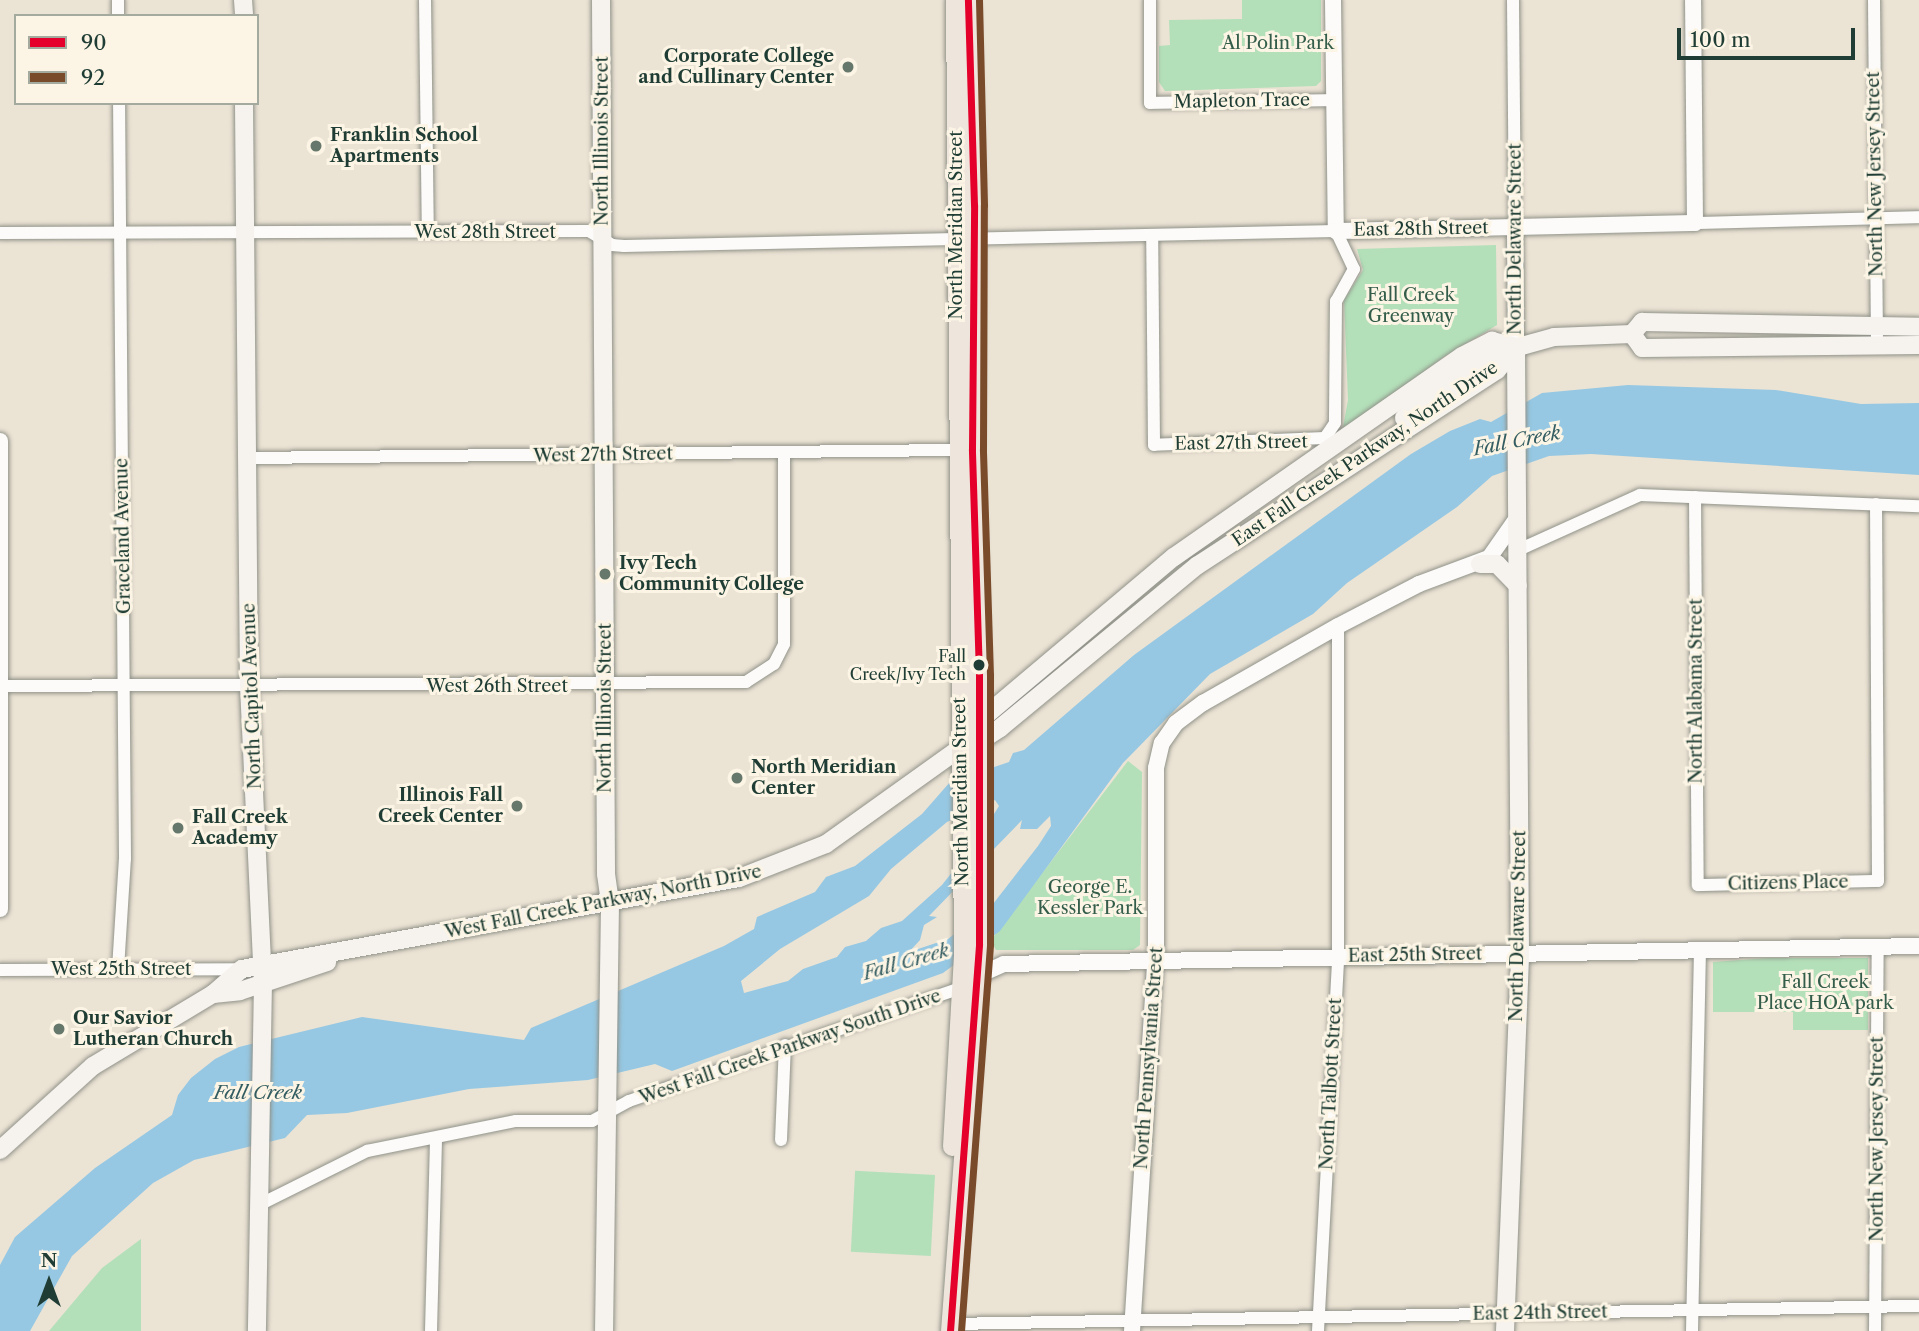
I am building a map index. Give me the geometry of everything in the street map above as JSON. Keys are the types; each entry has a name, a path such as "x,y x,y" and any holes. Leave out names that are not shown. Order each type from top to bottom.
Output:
{"main road":[{"name":"North Illinois Street","path":"601,0 605,686 610,904 604,1331"},
{"name":"North Meridian Street","path":"946,1329 963,956 961,775 972,752 979,721 955,0"},
{"name":"North Meridian Street","path":"946,1329 979,944 958,450 965,240 968,0"},
{"name":"North Capitol Avenue","path":"244,105 249,686 263,973 262,1164 257,1331"},
{"path":"1516,347 1573,335 1632,334 1642,322 1919,327"},
{"path":"1632,334 1642,348 1919,345"},
{"name":"East Fall Creek Parkway, North Drive","path":"972,752 1180,579 1380,444 1497,370 1516,347 1492,341 1441,370 1336,448 1174,557 979,721"},
{"name":"North Delaware Street","path":"1505,1322 1520,953 1518,586 1515,516 1516,347"},
{"path":"1480,564 1497,564 1518,586"},
{"name":"West Fall Creek Parkway, North Drive","path":"0,1150 93,1066 213,994 242,969 263,973 378,947 739,878 817,849 972,752"},
{"name":"West Fall Creek Parkway, North Drive","path":"213,994 240,991 263,973"}],"street":[{"path":"425,0 428,232"},
{"name":"Mapleton Trace","path":"1150,0 1150,103 1334,100"},
{"path":"1333,0 1336,231"},
{"name":"North Delaware Street","path":"1513,0 1516,347"},
{"path":"1693,0 1695,223"},
{"name":"North New Jersey Street","path":"1874,0 1877,347"},
{"name":"Graceland Avenue","path":"118,969 125,859 119,105"},
{"name":"East 28th Street","path":"965,240 1919,217"},
{"name":"West 28th Street","path":"0,233 589,231 615,246 965,240"},
{"name":"East 27th Street","path":"1152,235 1154,445 1315,441 1327,436 1335,423 1337,400 1336,300 1354,269 1336,231"},
{"path":"0,440 0,909"},
{"name":"West 27th Street","path":"248,458 958,450"},
{"name":"West 26th Street","path":"1,686 737,684 756,678 774,664 785,628 783,452"},
{"path":"1516,551 1633,496 1919,506"},
{"name":"North Alabama Street","path":"1695,497 1698,885"},
{"name":"Citizens Place","path":"1698,885 1878,881 1875,504"},
{"path":"1338,626 1419,584 1480,564 1494,554 1515,516"},
{"name":"North Pennsylvania Street","path":"1132,1326 1156,960 1156,768 1162,743 1176,723 1203,703 1338,626"},
{"name":"North Talbott Street","path":"1318,1331 1338,957 1338,626"},
{"name":"East 25th Street","path":"960,988 976,974 997,964 1919,946"},
{"name":"North New Jersey Street","path":"1875,1331 1878,947"},
{"path":"1692,1331 1700,950"},
{"name":"West 25th Street","path":"0,970 242,969"},
{"name":"West Fall Creek Parkway South Drive","path":"261,1203 367,1150 516,1121 592,1121 609,1104 960,988"},
{"path":"781,1140 785,1045"},
{"path":"431,1331 436,1138"},
{"name":"East 24th Street","path":"946,1329 1132,1326 1319,1317 1505,1322 1692,1310 1919,1306"}],"green space":[{"name":"Al Polin Park","path":"1242,0 1321,0 1321,81 1316,86 1165,91 1159,82 1159,46 1170,45 1169,20 1242,19"},
{"name":"Fall Creek Greenway","path":"1496,245 1497,325 1445,356 1342,433 1348,400 1344,300 1363,270 1357,249"},
{"name":"George E. Kessler Park","path":"1128,761 1142,772 1140,945 1133,950 996,950 991,940"},
{"name":"Fall Creek Place HOA park","path":"1768,958 1868,958 1868,1030 1793,1030 1793,1012 1713,1012 1713,962"},
{"path":"855,1171 935,1175 931,1256 851,1252"},
{"path":"141,1239 141,1331 49,1331 102,1268"}],"water":[{"name":"Fall Creek","path":"1628,385 1776,390 1861,404 1919,403 1919,475 1591,454 1549,456 1492,476 1457,507 1347,583 1313,614 1210,674 1123,763 1000,931 943,973 672,1071 655,1064 588,1080 469,1089 347,1113 307,1115 285,1138 194,1160 153,1183 72,1256 30,1331 0,1331 0,1265 15,1237 95,1168 172,1115 178,1095 191,1078 215,1059 239,1047 362,1017 524,1040 531,1028 724,946 754,929 757,917 815,892 826,877 855,866 922,814 950,782 1009,762 1013,753 1024,750 1134,655 1411,454 1450,431 1480,419 1491,422 1542,393","holes":["995,800 999,806 979,838 942,885 902,921 881,928 866,941 845,947 837,957 803,969 788,981 744,993 741,981 780,949 869,896 891,869 947,822","1050,816 1051,826 993,904 948,939 909,952 920,940 924,925 937,917 929,916 1022,820 1020,829 1037,829"]}],"transit line":[{"name":"90","path":"950,1331 979,944 979,675 972,449 974,205 968,0"},
{"name":"92","path":"961,1331 990,944 990,675 983,449 984,205 979,0"}],"place":[{"name":"Corporate College and Cullinary Center","path":"848,67"},
{"name":"Franklin School Apartments","path":"316,146"},
{"name":"Ivy Tech Community College","path":"605,574"},
{"name":"Fall Creek/Ivy Tech","path":"979,665"},
{"name":"North Meridian Center","path":"737,778"},
{"name":"Illinois Fall Creek Center","path":"517,806"},
{"name":"Fall Creek Academy","path":"178,828"},
{"name":"Our Savior Lutheran Church","path":"59,1029"}]}
